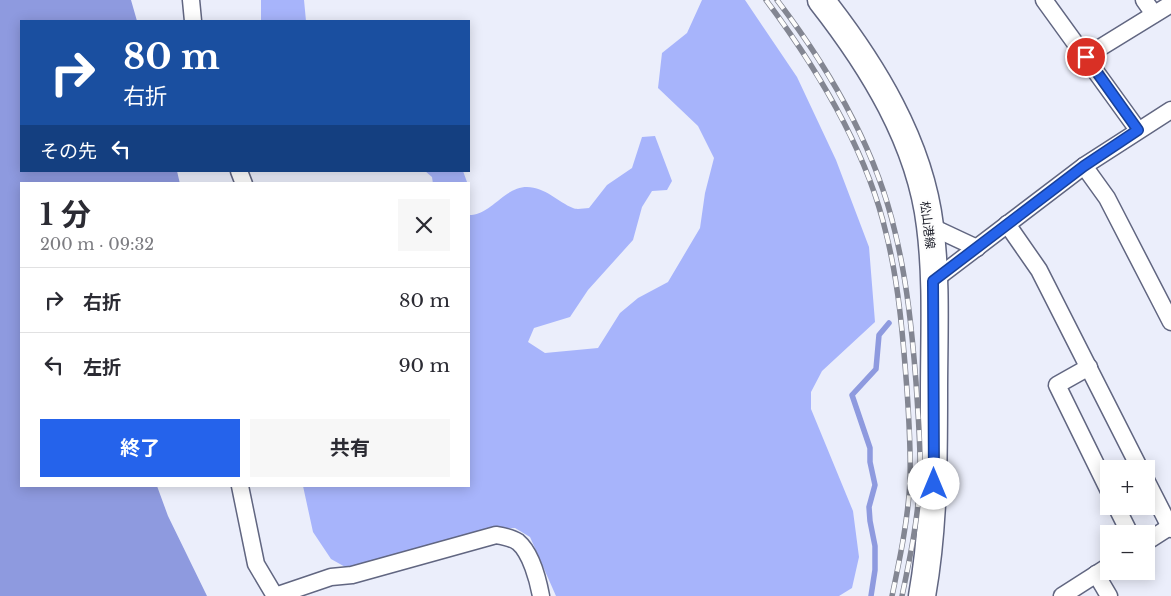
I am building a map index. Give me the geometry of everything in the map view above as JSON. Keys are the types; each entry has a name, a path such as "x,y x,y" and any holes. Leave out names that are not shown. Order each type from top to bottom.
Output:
{"main road":[{"name":"松山港線","path":"821,0 860,54 886,96 908,144 923,192 930,226 933,281 934,484 922,596"}],"street":[{"path":"191,0 193,20"},
{"path":"1044,0 1138,130"},
{"path":"1144,0 1154,14"},
{"path":"1086,57 1171,4"},
{"path":"933,281 1084,166 1171,110"},
{"path":"1084,166 1106,198 1170,319"},
{"path":"1007,224 1039,270 1136,460"},
{"path":"930,226 976,248"},
{"path":"1089,367 1057,385 1100,473"},
{"path":"240,487 256,564 275,596 331,577 352,575 496,535 508,537 519,543 530,562 541,596"},
{"path":"1155,497 1171,527 1155,537"},
{"path":"1062,596 1100,571"},
{"path":"1105,580 1109,596"}],"shaded area":[{"path":"0,0 131,0 137,20 20,20 20,172 177,172 180,182 20,182 20,487 157,487 168,516 207,596 0,596"},
{"path":"261,0 304,0 306,20 261,20"},
{"path":"702,0 745,0 797,77 836,160 869,247 875,322 822,371 811,392 811,409 853,511 859,557 852,588 839,596 556,596 530,537 515,528 493,529 356,573 331,559 313,532 303,487 470,487 470,215 484,211 511,191 527,187 540,189 575,209 589,208 607,185 632,168 642,137 655,136 672,181 667,190 652,191 642,207 633,240 588,290 570,317 534,328 528,342 545,353 598,348 620,313 638,298 668,282 700,228 705,193 714,158 698,126 658,88 662,53 687,33"},
{"path":"426,172 463,172 467,182 433,182 432,177"}],"waterway":[{"path":"871,596 875,570 875,546 869,507 875,485 870,462 870,448 852,395 876,369 879,335 889,323"}],"railway":[{"path":"766,0 803,53 838,111 866,171 886,233 897,291 902,331 910,435 910,481 907,510 892,596"},
{"path":"777,0 832,81 863,140 887,201 899,250 913,344 920,443 919,495 916,524 902,596"}],"route":[{"path":"934,484 933,281 1084,166 1138,130 1086,57"}]}
